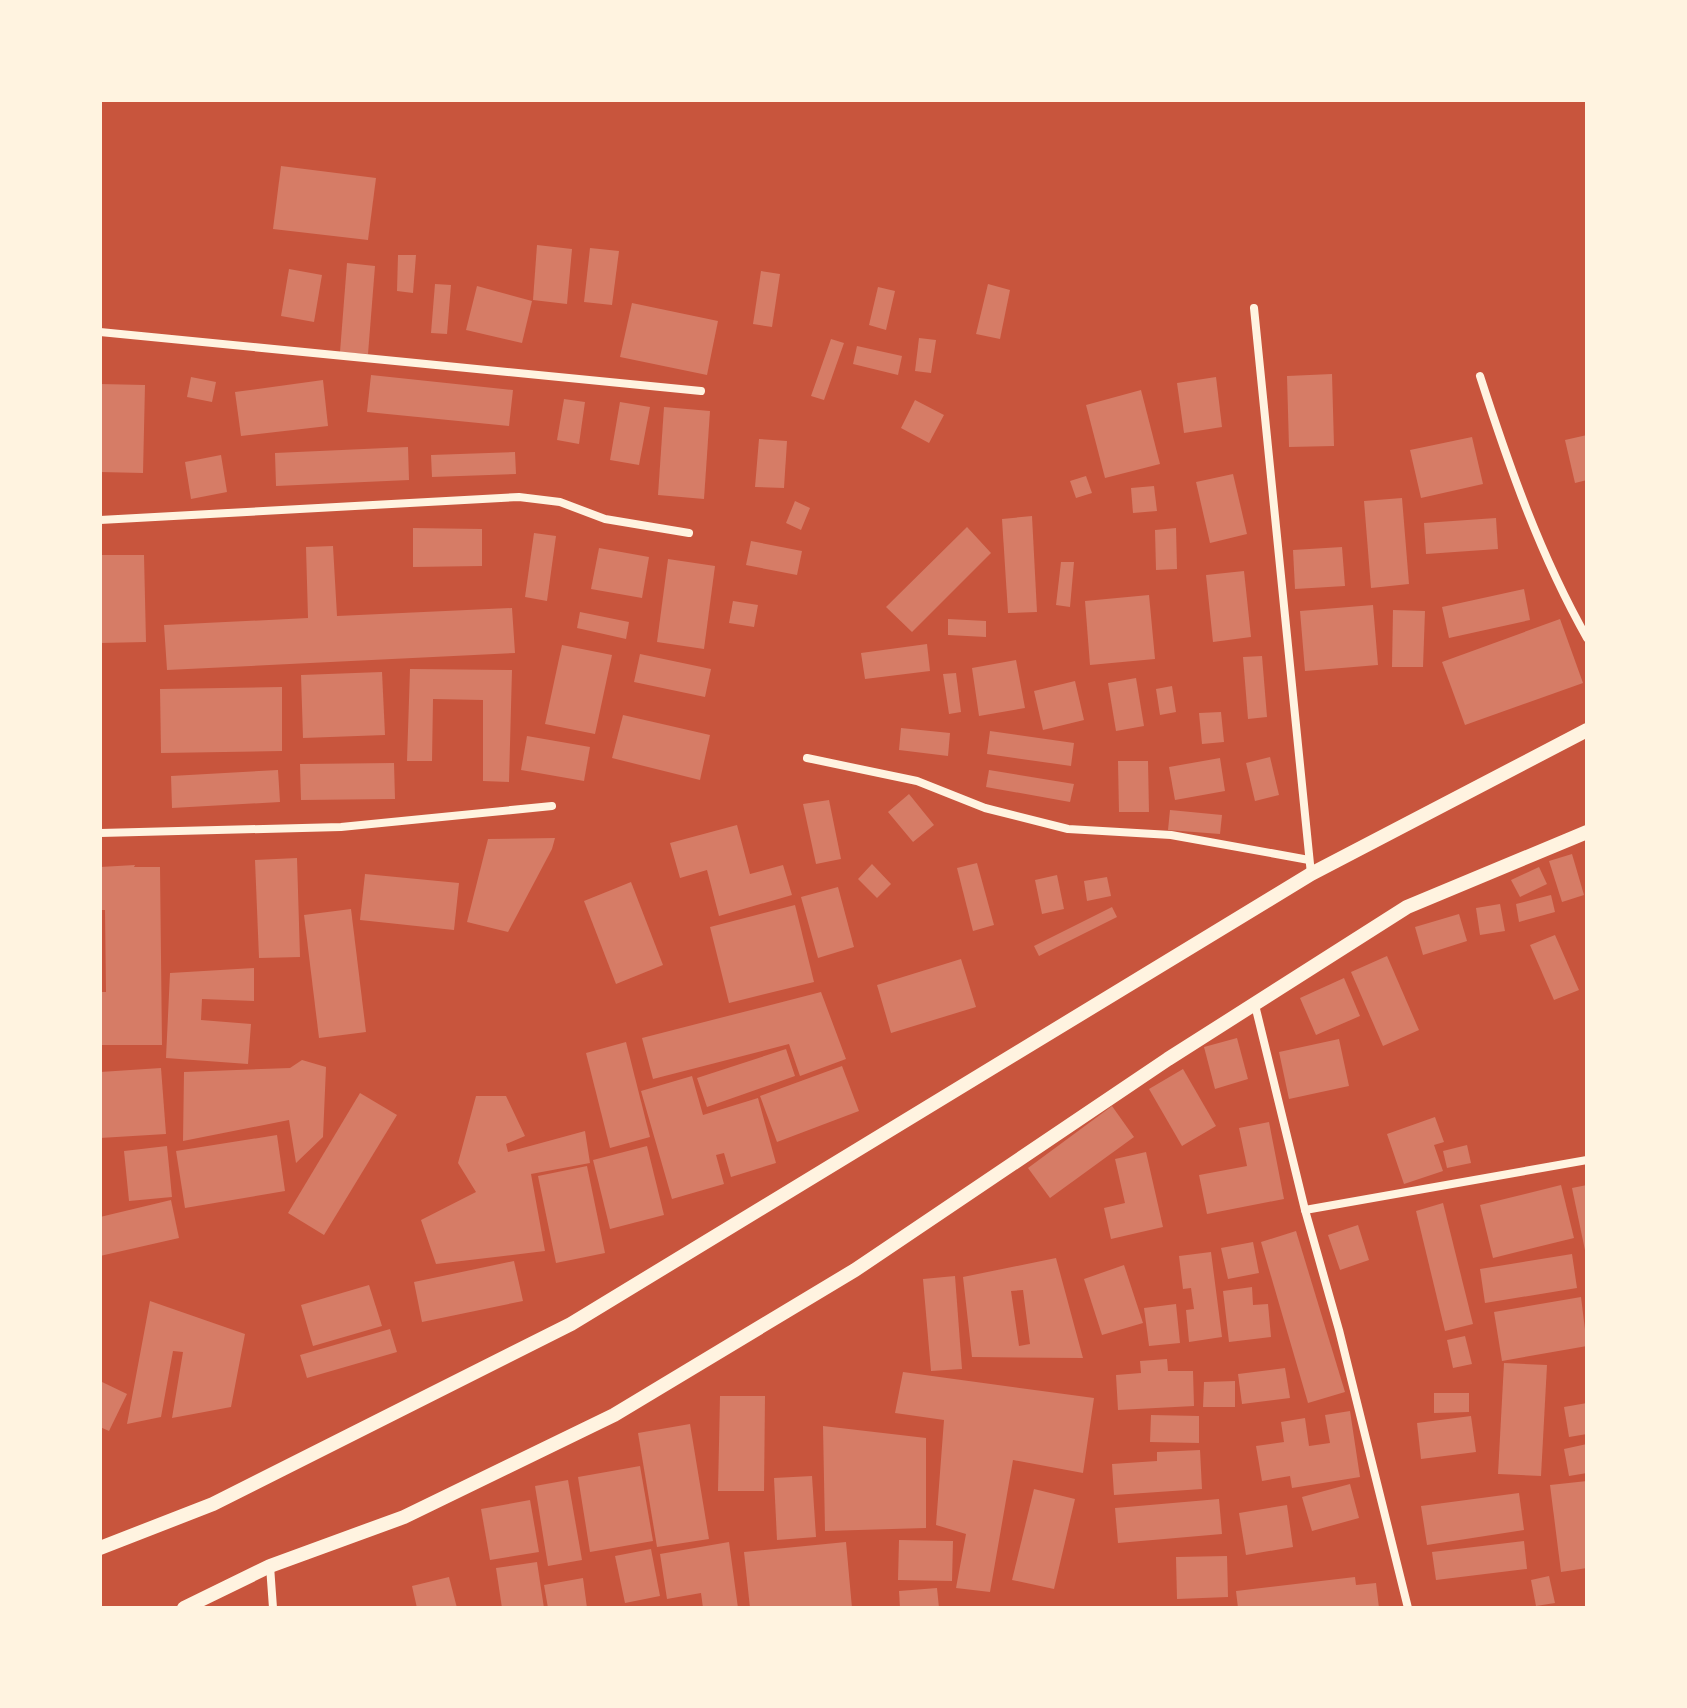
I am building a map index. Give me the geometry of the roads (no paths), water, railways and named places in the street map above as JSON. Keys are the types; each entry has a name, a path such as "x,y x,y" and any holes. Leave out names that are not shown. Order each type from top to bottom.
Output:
{"street":[{"path":"1254,308 1310,867"},
{"path":"100,332 701,391"},
{"path":"1480,376 1518,492 1550,566 1587,638"},
{"path":"100,520 519,497 560,502 605,519 689,533"},
{"path":"100,1548 213,1504 571,1324 1310,867 1587,730"},
{"path":"807,758 917,781 985,808 1068,829 1171,835 1310,867"},
{"path":"100,833 341,827 552,806"},
{"path":"184,1608 270,1566 404,1517 614,1415 855,1270 1168,1059 1407,907 1587,832"},
{"path":"1255,1005 1408,1608"},
{"path":"1305,1210 1587,1160"},
{"path":"270,1566 273,1608"}]}
